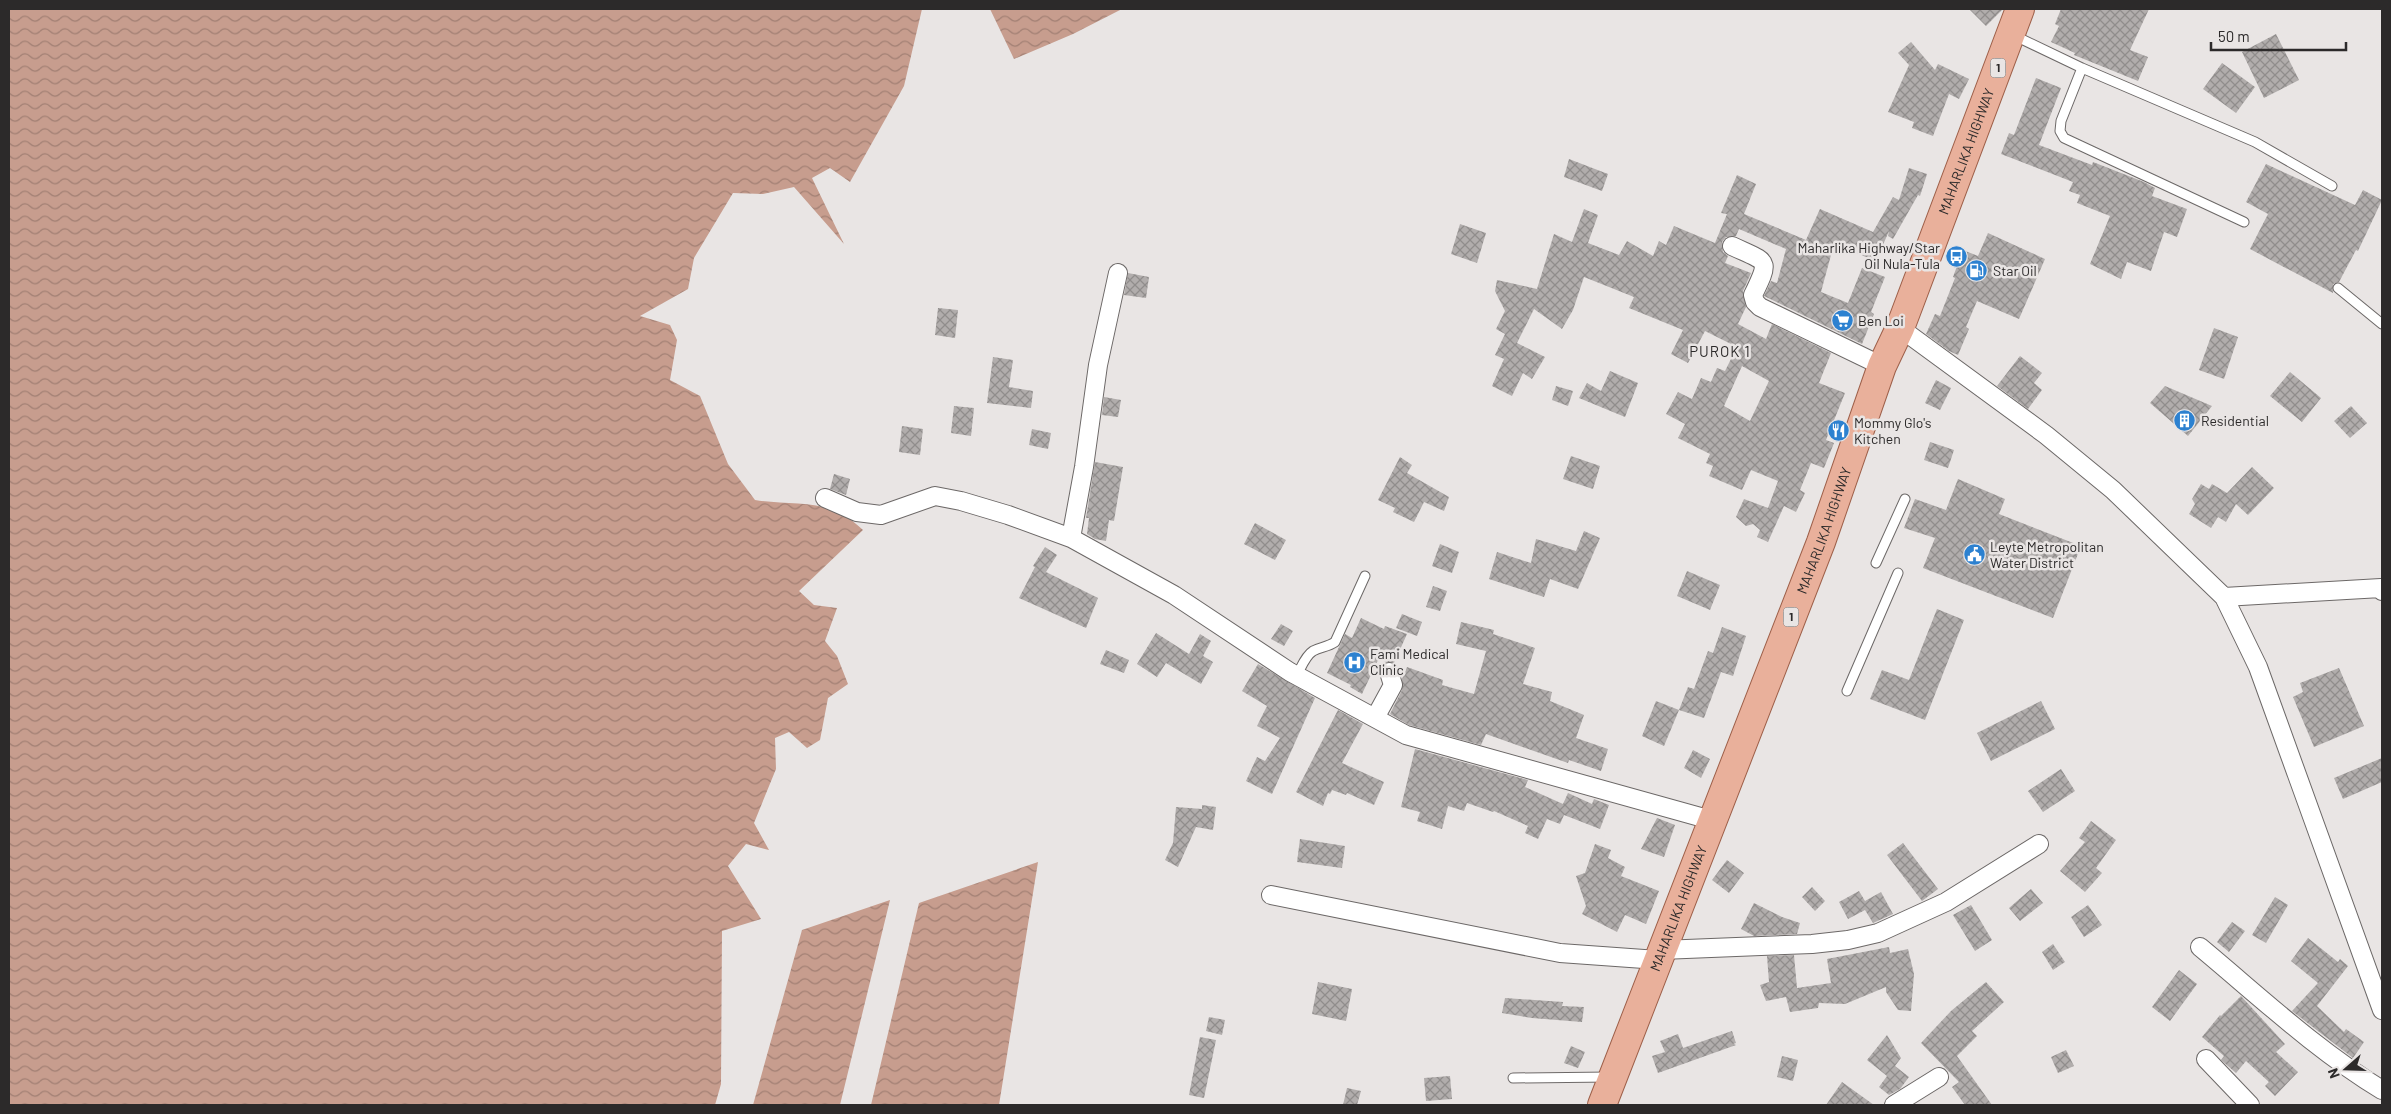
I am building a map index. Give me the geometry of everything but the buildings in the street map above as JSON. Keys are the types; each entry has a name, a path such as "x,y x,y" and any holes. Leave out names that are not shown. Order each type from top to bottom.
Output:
{"main road":[{"name":"MAHARLIKA HIGHWAY","path":"1602,1105 1820,542 1882,366 1900,328 2016,16"}],"street":[{"path":"1732,246 1759,259 1764,264 1765,270 1753,295 1755,302 1760,307 1882,366"},
{"path":"1071,538 1084,467 1098,365 1118,273"},
{"path":"1900,328 2046,435 2113,490 2224,597 2258,667 2382,1010"},
{"path":"825,498 857,512 881,515 935,496 961,500 1071,538 1174,595 1297,676 1406,734 1711,820"},
{"path":"2224,597 2382,589"},
{"path":"1375,718 1393,685 1389,672"},
{"path":"1272,895 1560,954 1660,955 1812,944 1848,940 1878,933 1946,902 2039,844"},
{"path":"2200,947 2349,1070 2382,1090"},
{"path":"2361,955 2382,971"},
{"path":"2206,1060 2250,1105"},
{"path":"1894,1105 1939,1077"}],"lane":[{"path":"2016,16 2082,68 2255,142 2332,186"},
{"path":"2082,68 2060,121 2060,131 2064,138 2244,222"},
{"path":"2338,288 2382,324"},
{"path":"1876,564 1905,499"},
{"path":"1847,691 1898,573"},
{"path":"1297,676 1308,656 1314,651 1328,647 1335,642 1365,576"},
{"path":"1513,1078 1613,1076"}],"water":[{"path":"9,9 922,9 904,86 850,182 830,168 812,178 844,244 794,187 763,194 733,193 694,258 688,289 640,316 670,325 677,340 670,380 700,396 728,464 755,500 812,505 834,510 852,520 863,530 799,591 814,605 837,608 825,641 837,656 848,684 828,698 820,740 807,748 789,732 775,738 776,769 754,823 769,850 746,844 728,866 761,919 722,931 721,1084 715,1105 9,1105"},
{"path":"990,9 1122,9 1073,34 1014,59"},
{"path":"1038,862 999,1105 871,1105 919,903"},
{"path":"890,900 840,1105 753,1105 802,930"}],"place":[{"name":"Maharlika Highway/Star Oil Nula-Tula","path":"1956,256"},
{"name":"Star Oil","path":"1977,271"},
{"name":"Ben Loi","path":"1842,321"},
{"name":"Residential","path":"2185,421"},
{"name":"Mommy Glo's Kitchen","path":"1838,431"},
{"name":"Leyte Metropolitan Water District","path":"1974,555"},
{"name":"Fami Medical Clinic","path":"1354,662"}],"district":[{"name":"PUROK 1","path":"1720,352"}]}
